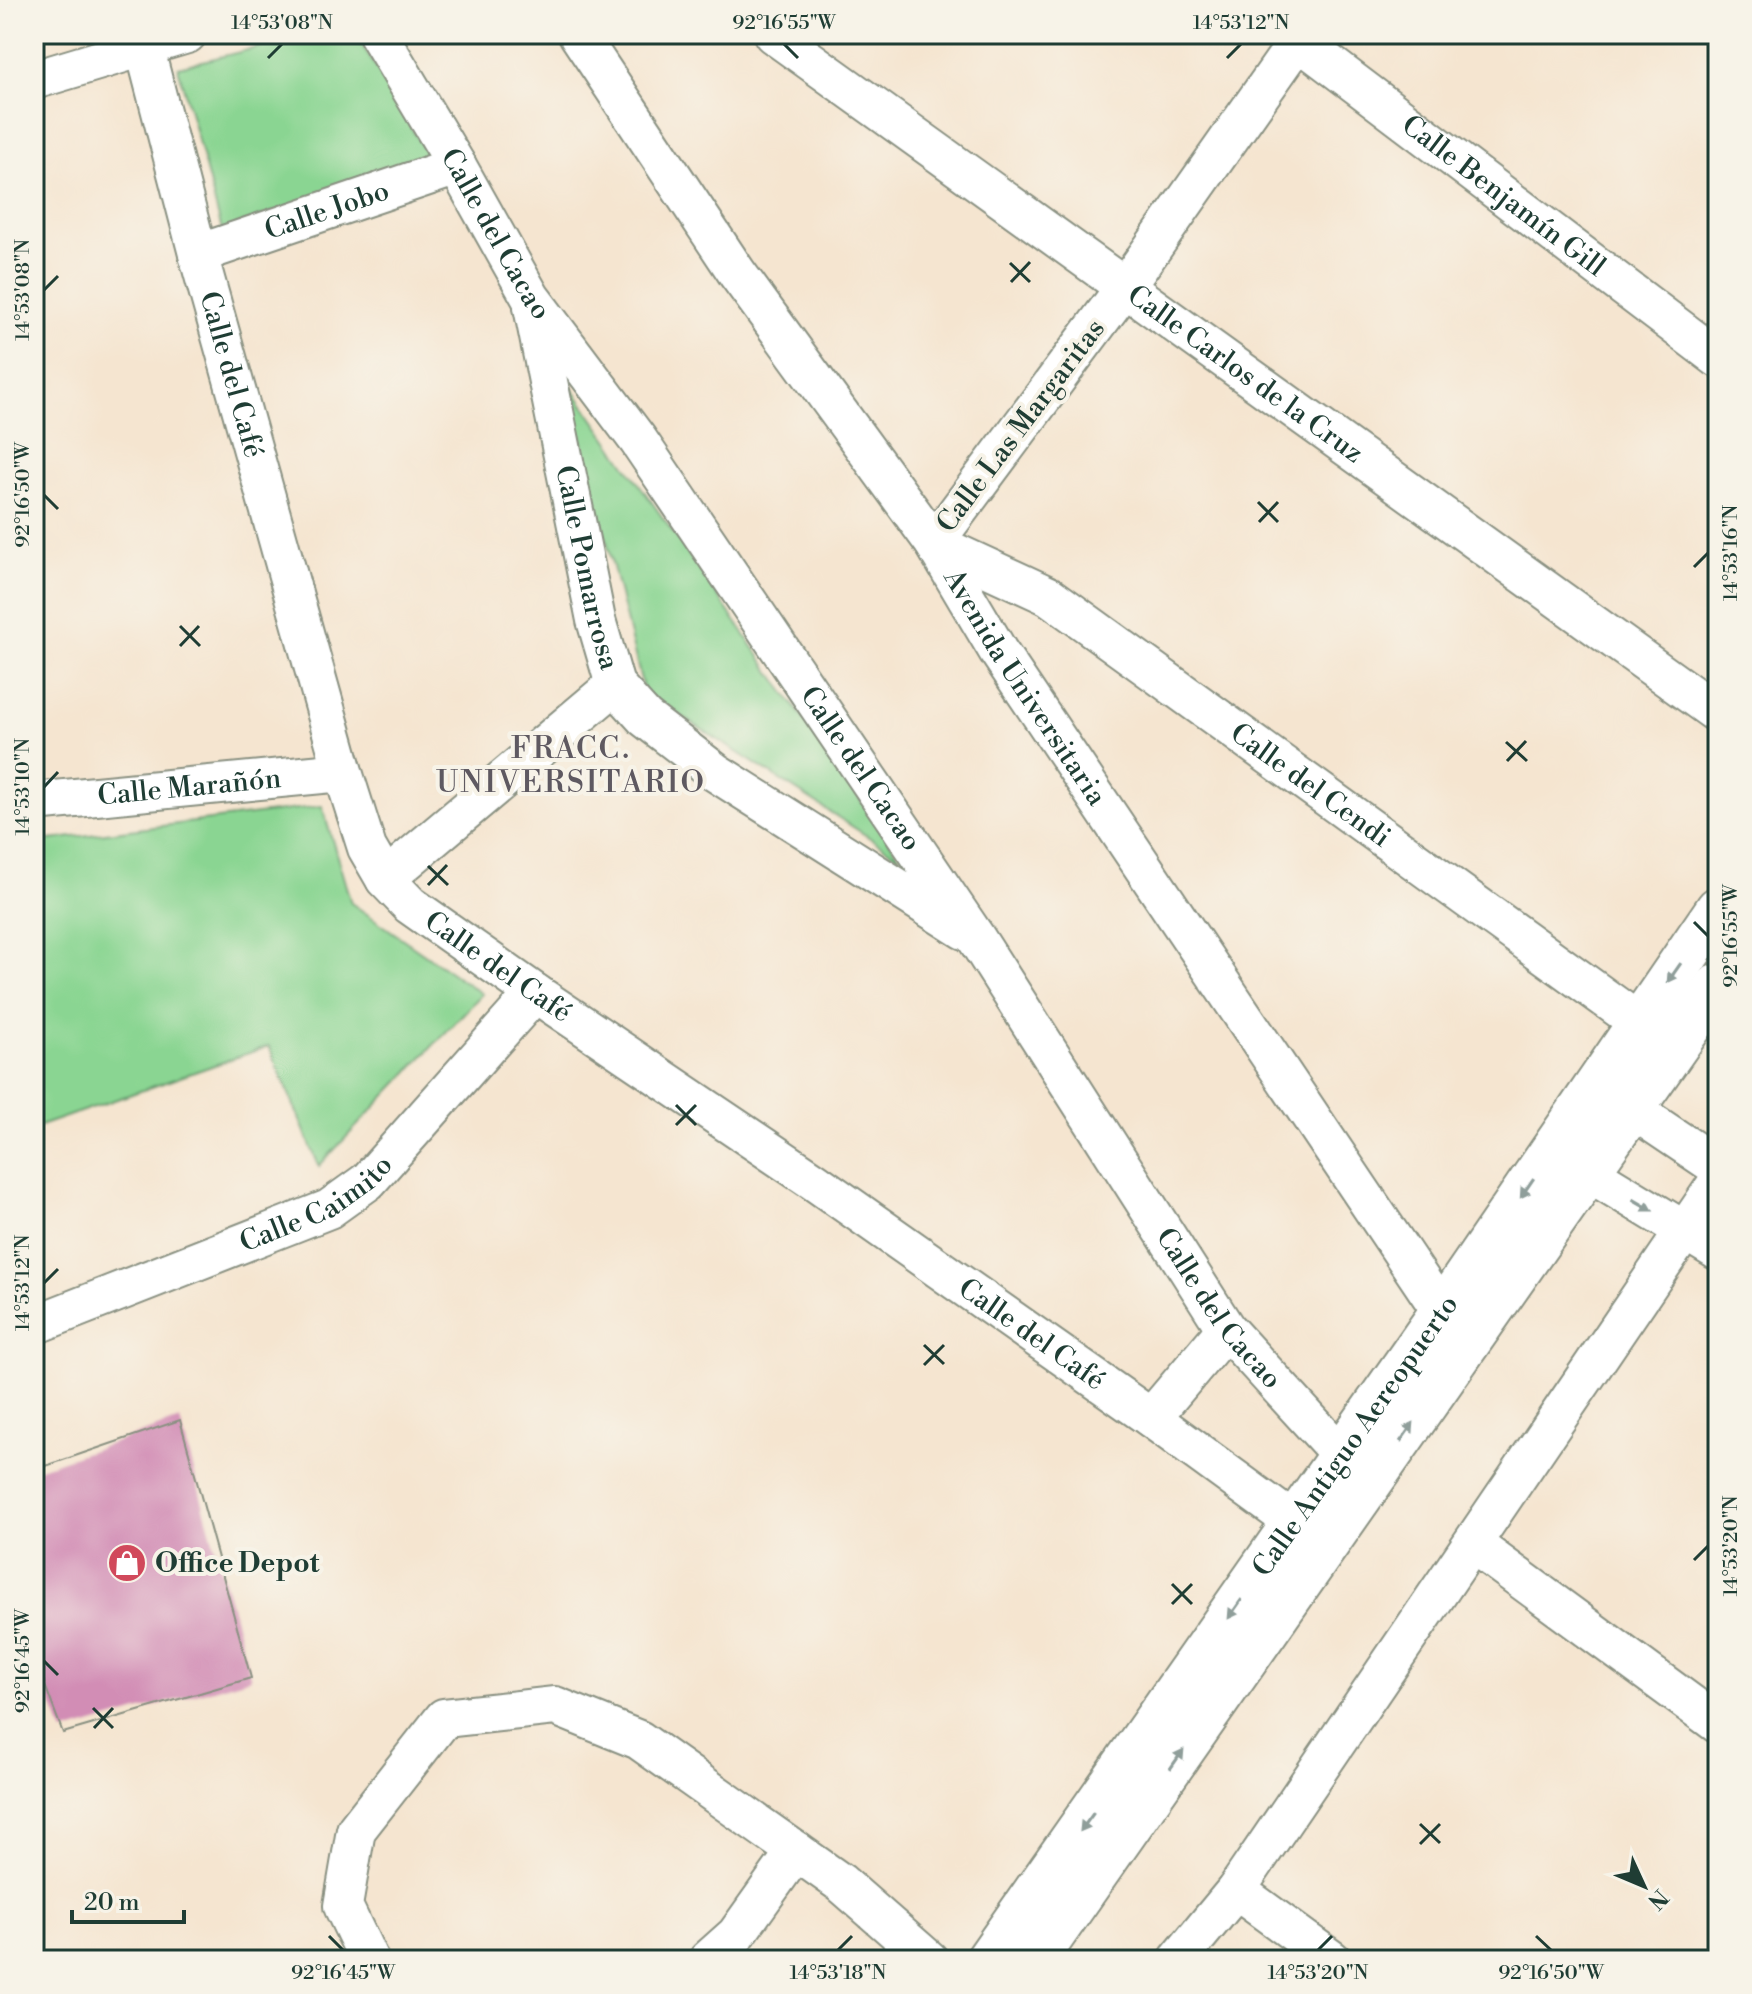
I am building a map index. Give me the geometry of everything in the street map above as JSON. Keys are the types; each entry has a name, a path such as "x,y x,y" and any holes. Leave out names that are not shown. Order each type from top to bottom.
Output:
{"main road":[{"name":"Calle Antiguo Aereopuerto","path":"1035,1960 1311,1535 1570,1162 1597,1086 1718,909"},
{"name":"Calle Antiguo Aereopuerto","path":"1570,1162 1634,1109 1718,986"},
{"name":"Calle Antiguo Aereopuerto","path":"988,1960 1311,1535"}],"street":[{"path":"34,80 187,34"},
{"name":"Calle del Cacao","path":"378,34 531,298 638,440 976,938 1226,1329 1358,1468"},
{"name":"Avenida Universitaria","path":"578,34 737,273 934,543 998,651 1458,1323"},
{"name":"Calle Carlos de la Cruz","path":"773,34 1718,714"},
{"name":"Calle Las Margaritas","path":"934,543 1125,287 1297,36"},
{"name":"Calle Benjamín Gill","path":"1297,36 1718,358"},
{"name":"Calle del Café","path":"144,46 198,254 343,772 367,848 385,879 410,905 814,1181 1151,1418 1311,1535"},
{"name":"Calle Jobo","path":"198,254 457,166"},
{"name":"Calle Pomarrosa","path":"531,298 596,620 615,685 645,718 715,772 976,938"},
{"name":"Calle del Cendi","path":"934,543 1049,596 1675,1048"},
{"path":"385,879 615,685"},
{"name":"Calle Marañón","path":"34,802 343,772"},
{"name":"Calle Caimito","path":"34,1325 329,1209 368,1181 535,993"},
{"path":"1597,1086 1718,1167"},
{"path":"1570,1162 1718,1251"},
{"path":"1178,1960 1236,1890 1718,1182"},
{"path":"1151,1418 1226,1329"},
{"path":"1473,1544 1718,1724"},
{"path":"369,1960 343,1906 356,1830 444,1718 555,1706 639,1740 841,1883 929,1960"},
{"path":"708,1960 736,1935 796,1851"},
{"path":"1236,1890 1332,1960"}],"green space":[{"path":"314,34 356,34 429,158 222,230 178,67"},
{"path":"567,381 901,858 644,692"},
{"path":"322,806 351,903 482,994 319,1166 269,1046 34,1128 34,842"}],"building":[{"name":"Office Depot","path":"180,1420 251,1678 63,1733 34,1656 34,1470"}],"place":[{"name":"Office Depot","path":"127,1563"}],"district":[{"name":"FRACC. UNIVERSITARIO","path":"571,766"}]}
